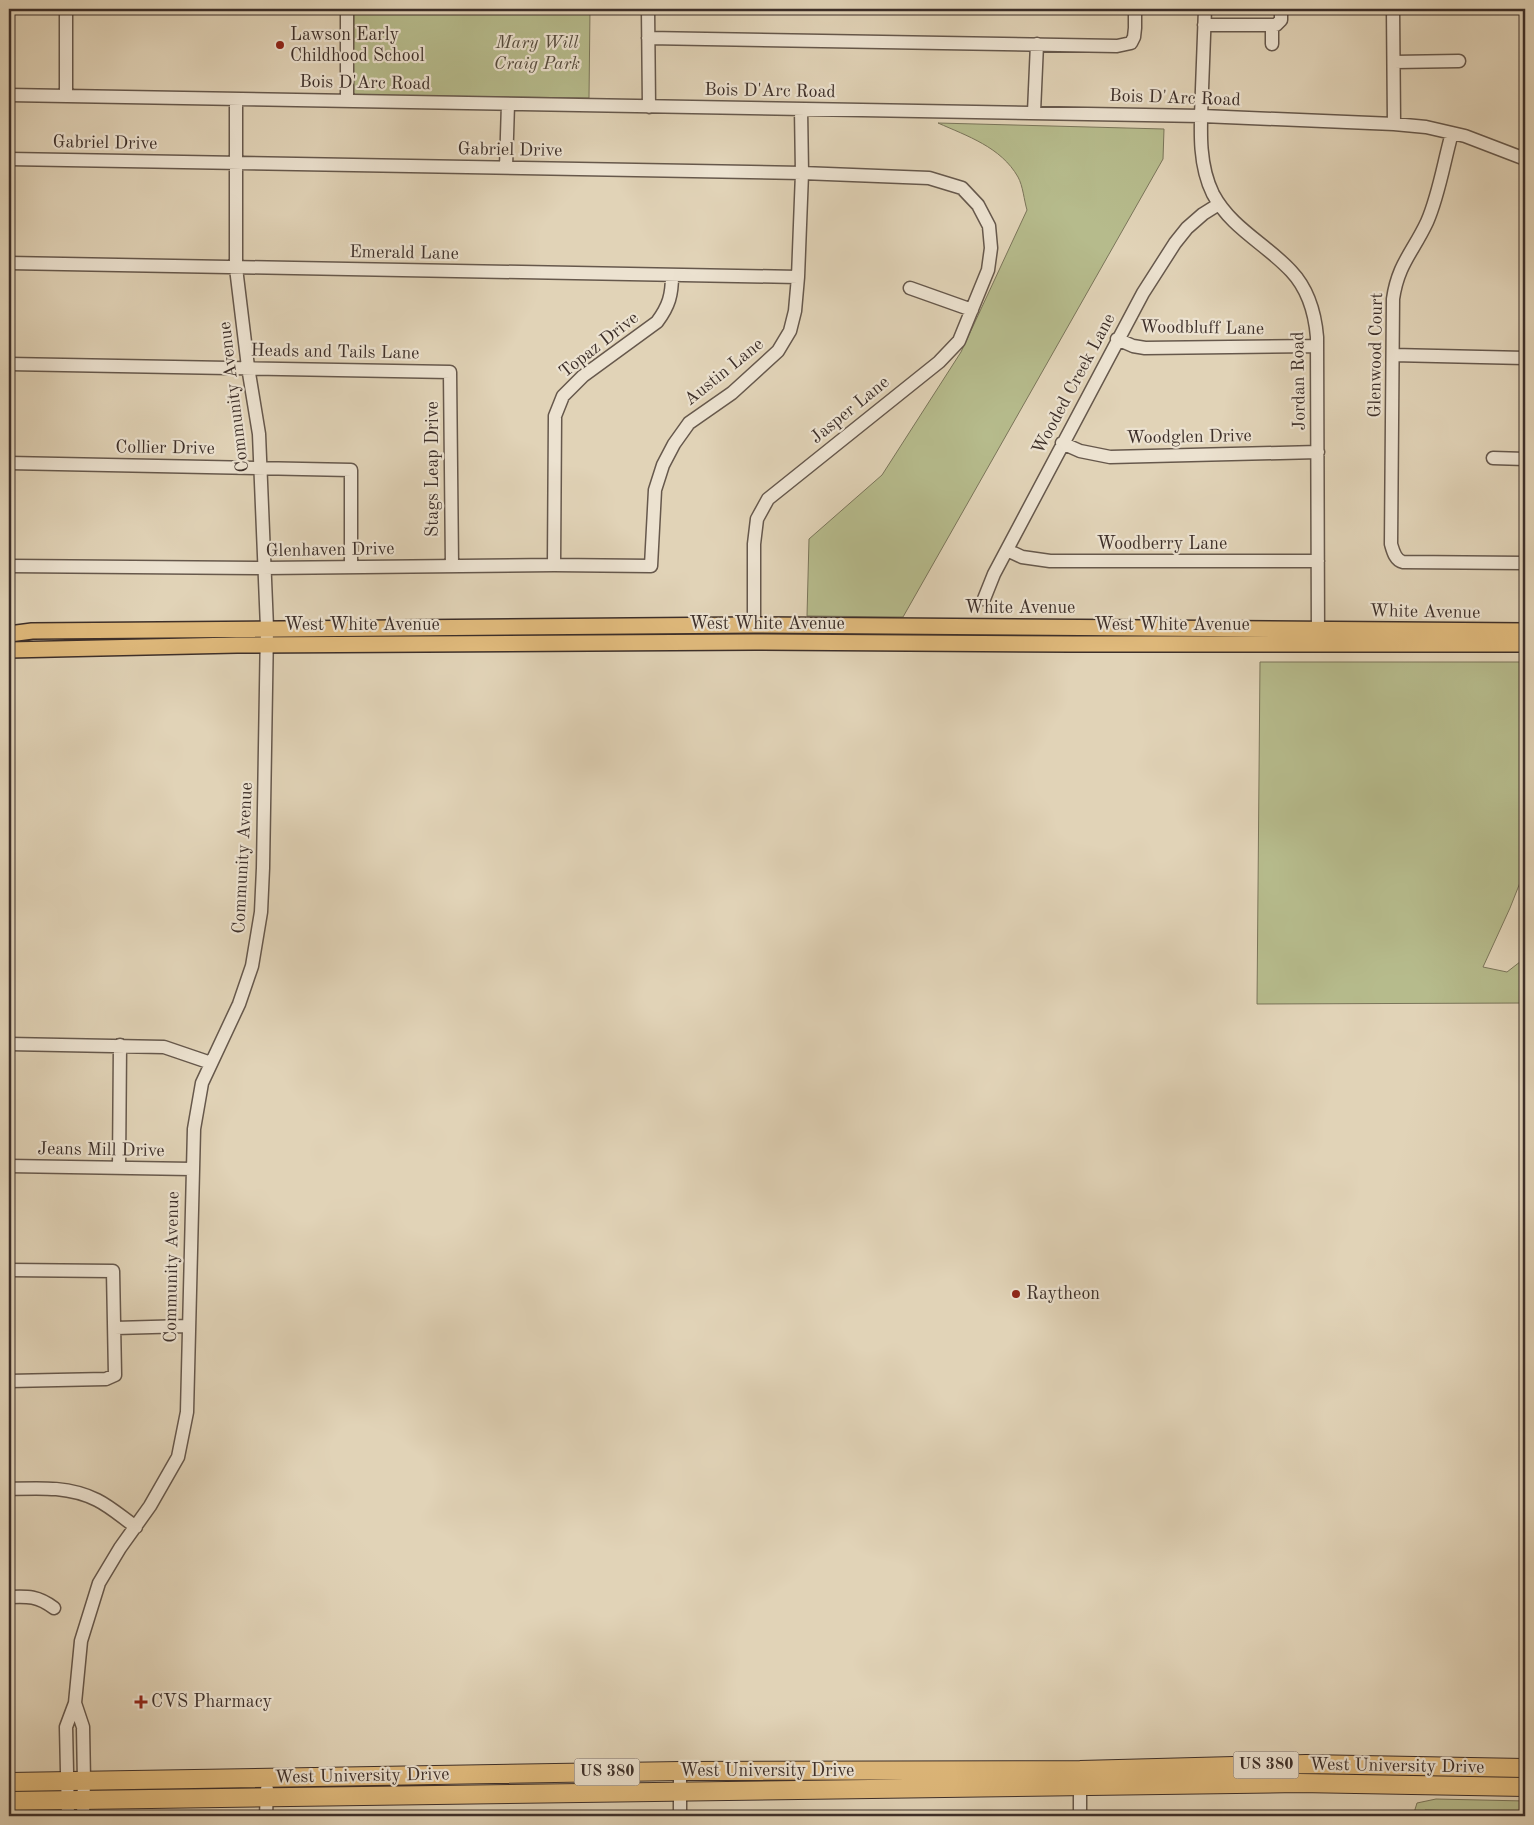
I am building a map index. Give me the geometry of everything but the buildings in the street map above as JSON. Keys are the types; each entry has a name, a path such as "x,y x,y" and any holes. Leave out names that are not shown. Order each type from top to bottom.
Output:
{"highway":[{"name":"West University Drive","path":"9,1801 75,1808 267,1798 680,1792 1080,1778 1306,1764 1525,1768"},
{"path":"1402,1766 1403,1784"},
{"path":"1403,1784 1413,1773 1419,1770 1517,1772 1525,1768"},
{"name":"West University Drive","path":"9,1782 680,1771 1525,1787"}],"main road":[{"name":"West White Avenue","path":"9,634 267,628 754,625"},
{"name":"White Avenue","path":"754,625 1318,636 1525,632"},
{"path":"754,625 754,642"},
{"name":"West White Avenue","path":"9,650 266,645 754,642 1072,644 1318,636 1525,644"}],"street":[{"path":"66,9 66,96"},
{"path":"347,9 347,101"},
{"path":"648,9 649,107"},
{"path":"648,38 1117,46 1131,43 1136,28 1135,9"},
{"name":"Jordan Road","path":"1205,9 1202,116 1203,161 1210,186 1219,204 1231,220 1292,272 1302,285 1316,321 1318,636"},
{"path":"1204,25 1272,26 1280,23 1281,9"},
{"path":"1394,9 1394,124"},
{"path":"1272,26 1272,44"},
{"path":"1034,112 1037,44"},
{"path":"1394,62 1459,61"},
{"name":"Bois D'Arc Road","path":"9,95 1034,112 1202,116 1394,124 1426,127 1452,133 1480,141 1525,159"},
{"name":"Community Avenue","path":"75,1808 76,1781 66,1727 75,1703 81,1641 99,1584 120,1548 150,1506 178,1457 187,1412 194,1129 202,1083 239,1004 252,966 258,932 263,868 267,628 259,434 248,367 236,268 236,98"},
{"path":"506,167 508,104"},
{"name":"Austin Lane","path":"651,566 655,490 670,451 690,423 732,393 778,351 790,331 795,311 798,277 802,173 801,108"},
{"name":"Glenwood Court","path":"1452,133 1432,209 1405,259 1395,285 1393,299 1391,534 1393,552 1396,558 1403,562 1525,564"},
{"name":"Gabriel Drive","path":"9,159 802,173 929,178 962,188 978,205 989,226"},
{"name":"Wooded Creek Lane","path":"984,599 994,574 1062,443 1143,293 1175,243 1187,228 1203,214 1219,204"},
{"name":"Jasper Lane","path":"754,625 754,544 757,519 768,499 938,362 959,341 988,270 991,248 989,226"},
{"name":"Emerald Lane","path":"9,263 798,277"},
{"name":"Topaz Drive","path":"554,565 555,416 563,396 583,376 657,322 664,312 672,293 672,275"},
{"path":"910,288 972,310"},
{"name":"Woodbluff Lane","path":"1117,339 1145,348 1317,346"},
{"path":"1392,355 1525,358"},
{"name":"Heads and Tails Lane","path":"9,364 450,372"},
{"name":"Stags Leap Drive","path":"450,372 452,566"},
{"name":"Woodglen Drive","path":"1062,443 1080,451 1110,456 1318,452"},
{"path":"1494,458 1525,459"},
{"name":"Collier Drive","path":"9,463 352,470 350,567"},
{"name":"Woodberry Lane","path":"1007,550 1022,557 1050,561 1318,561"},
{"name":"Glenhaven Drive","path":"9,566 264,568 554,565 651,566"},
{"path":"9,1044 164,1047 211,1063"},
{"path":"119,1168 120,1045"},
{"name":"Jeans Mill Drive","path":"9,1166 192,1169"},
{"path":"9,1270 113,1271 115,1328 115,1375 106,1379 9,1381"},
{"path":"115,1328 188,1326"},
{"path":"9,1488 55,1488 78,1493 97,1500 136,1527"},
{"path":"9,1597 34,1597 44,1600 54,1608"},
{"path":"680,1771 680,1816"},
{"path":"266,1777 266,1816"},
{"path":"1080,1778 1080,1816"}],"green space":[{"name":"Mary Will Craig Park","path":"354,9 590,9 589,98 353,95"},
{"path":"938,123 1164,129 1163,159 903,617 807,616 809,539 882,475 961,352 1027,210 1020,181 1011,167 1002,158 993,150 972,138"},
{"path":"1260,662 1525,662 1525,870 1483,967 1507,972 1525,958 1525,1003 1257,1004"},
{"path":"1436,1799 1525,1801 1525,1813 1425,1810 1425,1816 1413,1816 1417,1803"}],"place":[{"name":"Lawson Early Childhood School","path":"280,45"},
{"name":"Raytheon","path":"1016,1294"},
{"name":"CVS Pharmacy","path":"141,1702"}]}
